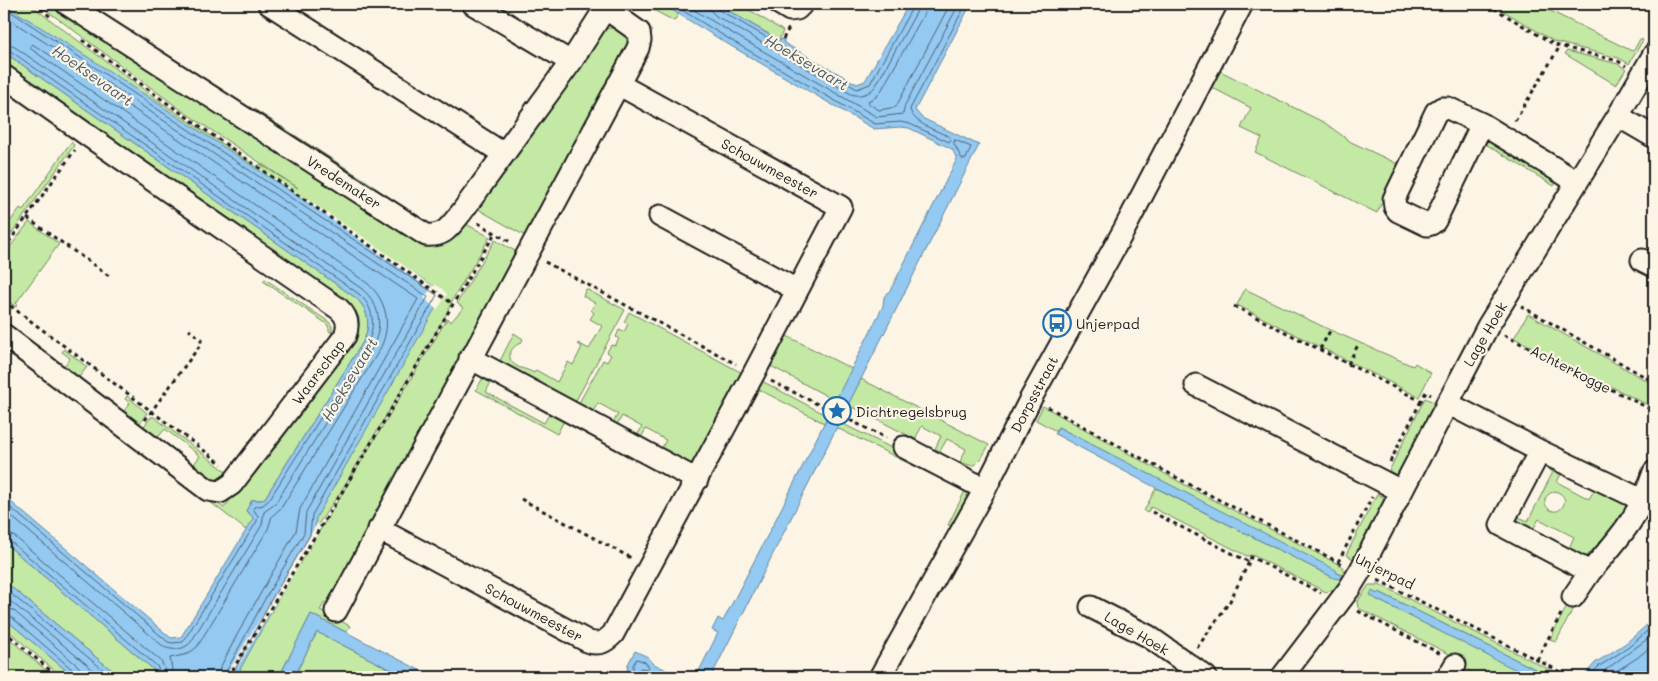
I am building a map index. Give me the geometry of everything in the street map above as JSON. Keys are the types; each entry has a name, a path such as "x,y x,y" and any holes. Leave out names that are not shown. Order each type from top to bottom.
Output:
{"street":[{"path":"269,4 504,154"},
{"path":"473,4 571,62"},
{"path":"780,4 790,10 797,10 802,4"},
{"name":"Dorpsstraat","path":"880,677 985,489 1032,398 1124,230 1242,4"},
{"name":"Vredemaker","path":"60,11 426,235 436,236 444,233 461,213 571,62 607,6"},
{"path":"336,610 640,40 639,32 607,6"},
{"name":"Lage Hoek","path":"1282,677 1360,571 1488,326 1618,116 1654,54"},
{"name":"Waarschap","path":"4,76 340,309 345,314 348,328 345,336 238,477 232,484 220,492 208,490 4,335"},
{"name":"Schouwmeester","path":"379,529 588,642 596,644 605,642 612,634 697,480 841,207 618,84"},
{"path":"1482,124 1436,221 1427,225 1398,211 1394,199 1436,112 1442,108 1448,108 1482,124 1577,182"},
{"path":"1618,116 1654,137"},
{"path":"660,216 798,290"},
{"path":"470,358 697,480"},
{"path":"1196,385 1401,491"},
{"path":"1447,403 1540,451 1644,501"},
{"path":"904,447 985,489"},
{"path":"1540,451 1497,523 1590,572"},
{"path":"1573,597 1590,572 1631,522 1644,501 1654,472"},
{"name":"Lage Hoek","path":"1091,607 1148,636 1206,677"}],"path":[{"path":"34,4 60,11"},
{"path":"1487,4 1555,45 1618,61 1642,75"},
{"path":"783,39 788,31"},
{"path":"82,40 160,98 453,304"},
{"path":"1505,138 1560,46"},
{"path":"4,249 86,134"},
{"path":"461,213 528,252 754,373 904,447"},
{"path":"27,218 112,278"},
{"path":"228,677 369,447 495,233"},
{"name":"Achterkogge","path":"1506,297 1654,382"},
{"path":"4,301 238,477"},
{"path":"1234,306 1421,401 1426,392 1447,403"},
{"name":"Achterkogge","path":"1488,326 1654,411"},
{"path":"134,434 201,344 201,339 189,330"},
{"path":"1320,349 1330,331"},
{"path":"1348,364 1359,343"},
{"name":"Unjerpad","path":"1032,398 1183,481 1338,562 1360,571 1571,677"},
{"path":"521,499 649,568"},
{"path":"1152,512 1249,562"},
{"path":"1186,664 1230,601 1251,557 1450,659 1452,671"},
{"path":"1537,660 1567,601 1573,597"},
{"path":"4,630 58,677"},
{"path":"1389,677 1392,673"}],"green space":[{"path":"4,4 29,4 162,103 257,167 260,164 298,188 184,112 38,4 53,4 427,243 438,245 443,243 453,237 466,224 490,237 453,299 445,317 340,493 316,527 315,536 299,565 447,319 451,322 463,308 457,303 495,240 519,253 329,604 325,602 320,610 350,626 346,632 311,614 279,677 202,677 432,306"},
{"path":"642,4 662,4 679,13 674,21"},
{"path":"717,4 740,4 783,31 779,40"},
{"path":"1492,4 1536,4 1632,51 1640,39 1643,40 1629,64 1619,58 1555,42"},
{"path":"610,28 623,34 627,40 628,48 527,237 481,211 475,204 604,29"},
{"path":"1567,51 1618,64 1626,69 1616,85 1565,54"},
{"path":"4,52 356,298 364,308 368,324 363,342 265,498 252,500 246,511 253,516 253,519 246,530 205,498 208,496 224,508 357,331 359,325 358,317 353,310 4,66"},
{"path":"1220,71 1325,123 1351,142 1400,165 1377,213 1255,152 1262,138 1241,128 1251,108 1211,87"},
{"path":"254,109 374,186 372,190 251,113"},
{"path":"1487,138 1557,180 1554,186 1482,142"},
{"path":"71,142 74,145 73,147 4,244 4,230 20,208 23,210"},
{"path":"29,222 59,244 16,303 18,305 16,307 4,298 4,255"},
{"path":"265,279 329,322 332,326 332,333 329,331 327,324 263,281"},
{"path":"586,289 625,310 573,406 498,365 514,333 523,339 510,352 512,362 534,373 536,370 557,382 568,362 573,365 582,347 578,343 589,349 602,326 590,319 594,313 591,310 595,303 583,296"},
{"path":"1245,289 1328,329 1413,366 1415,363 1431,373 1419,397 1237,305"},
{"path":"629,312 744,374 693,464 686,467 659,453 666,440 646,429 639,441 635,439 642,427 622,416 615,428 611,426 618,414 598,403 591,415 576,408 603,360 607,362 611,355 607,352 611,345 615,346 619,339 616,337 619,330 624,332 628,324 624,322"},
{"path":"1528,314 1654,385 1654,408 1514,338"},
{"path":"783,334 852,369 836,401 767,364"},
{"path":"64,349 87,367 76,381 61,370 70,358 62,352"},
{"path":"484,376 492,380 486,392 544,423 551,411 565,419 557,434 476,390"},
{"path":"758,379 828,416 824,423 754,387"},
{"path":"861,379 989,445 981,459 975,465 960,462 966,449 947,439 940,451 935,449 941,436 922,426 915,439 857,409 847,406"},
{"path":"127,396 147,413 137,427 121,415 130,403 125,399"},
{"path":"1425,398 1438,404 1399,476 1389,471"},
{"path":"1043,406 1196,491 1342,566 1345,575 1333,590 1326,592 1252,555 1247,556 1151,507 1147,513 1144,511 1156,488 1334,578 1341,575 1058,427 1056,431 1036,420"},
{"path":"151,417 154,417 231,475 214,483 191,468 200,456 165,429 155,441 141,430"},
{"path":"839,422 967,485 970,492 951,526 948,525 965,491 837,428"},
{"path":"1542,464 1563,470 1557,482 1589,499 1596,487 1625,503 1627,514 1593,555 1583,556 1568,550 1574,537 1539,519 1532,531 1515,521 1516,516 1528,521 1553,472 1542,466","holes":["1555,491 1563,496 1565,501 1563,506 1555,511 1550,510 1545,503 1548,495"]},
{"path":"1377,494 1387,499 1358,561 1346,555"},
{"path":"6,544 154,670 148,677 120,677 4,581 4,547"},
{"path":"1377,583 1564,677 1551,677 1379,592 1377,594 1372,591 1376,599 1531,677 1482,677 1463,668 1465,662 1358,608 1357,602 1369,585 1377,585"},
{"path":"1569,602 1575,605 1556,642 1550,639"},
{"path":"4,618 74,677 62,677 4,627"},
{"path":"317,632 405,677 294,677"},
{"path":"4,634 54,677 4,677"}],"water":[{"name":"Hoeksevaart","path":"4,4 94,61 444,293 316,518 315,536 236,677 148,677 154,670 6,544 4,547 4,496 171,638 181,637 253,519 246,511 252,500 265,498 363,342 368,324 366,313 356,298 4,52"},
{"name":"Hoeksevaart","path":"662,4 717,4 780,41 781,39 784,40 784,43 857,84 865,81 909,4 971,4 915,110 922,118 979,145 711,677 696,677 718,633 712,630 718,618 723,621 883,306 884,297 891,289 957,159 952,149 909,128 874,129"},
{"path":"1058,427 1336,570 1337,573 1342,575 1340,579 1334,578 1137,478 1055,434"},
{"path":"4,581 120,677 74,677 4,618"},
{"path":"1372,591 1377,594 1379,592 1551,677 1531,677 1520,672 1376,599 1370,595"},
{"path":"311,614 433,677 405,677 317,632 294,677 279,677"},
{"path":"1654,619 1654,677 1583,677 1595,663 1626,643"},
{"path":"635,651 648,657 654,664 681,677 651,677 643,673 640,677 625,677 628,664"}],"pier":[{"path":"258,167 433,286 436,285 441,288 447,294 437,310 424,298 430,290"},
{"name":"Dichtregelsbrug","path":"834,399 850,407 842,423 826,415"},
{"path":"318,522 318,534 231,677 225,677"}],"place":[{"name":"Unjerpad","path":"1057,323"},
{"name":"Dichtregelsbrug","path":"837,411"}]}
